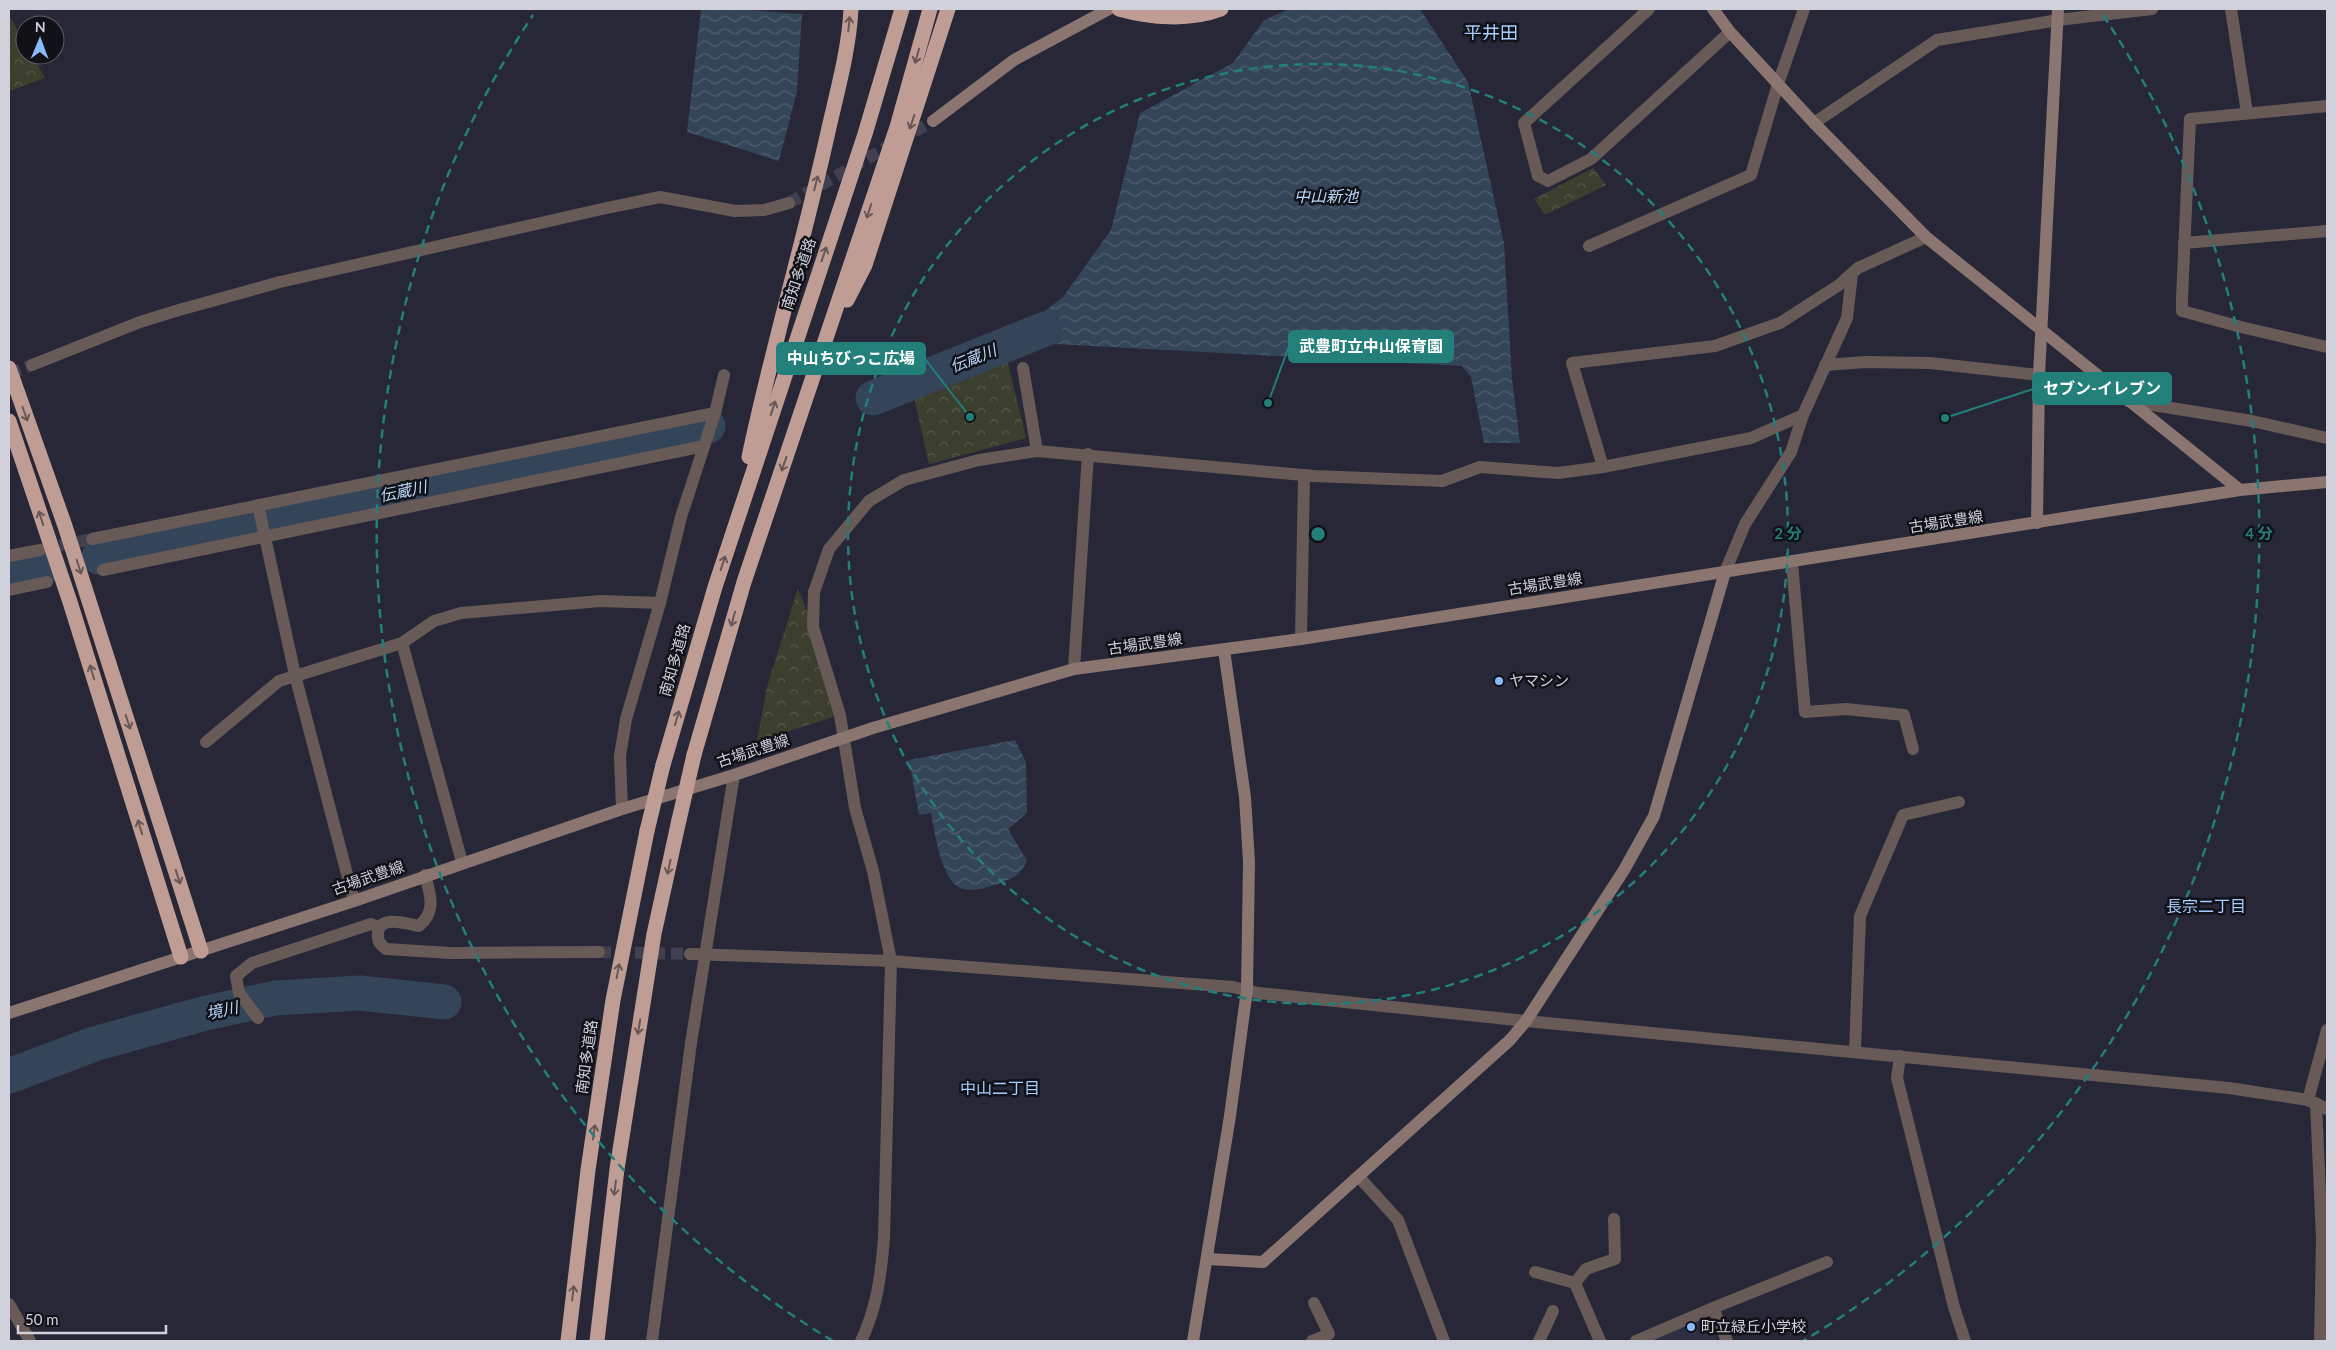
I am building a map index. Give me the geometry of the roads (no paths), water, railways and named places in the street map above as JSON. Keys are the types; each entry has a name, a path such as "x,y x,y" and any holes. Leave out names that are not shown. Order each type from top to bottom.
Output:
{"highway":[{"path":"731,537 762,396 822,162 847,41 850,9"},
{"name":"南知多道路","path":"568,1341 588,1170 612,1000 647,831 663,765 731,537 864,134 902,9"},
{"path":"597,1341 618,1159 654,934 694,756 744,582 898,127 930,9"},
{"path":"826,339 866,265 948,9"},
{"path":"1119,9 1137,14 1174,17 1210,13 1221,9"},
{"path":"9,368 66,526 201,951"},
{"path":"9,421 70,602 181,957"}],"street":[{"path":"933,120 1014,60 1109,9"},
{"path":"1649,9 1524,123 1538,176 1548,181 1591,159 1730,32"},
{"path":"1712,9 1730,32 1814,123 1926,237 2240,490"},
{"path":"1814,123 1937,40 2058,14 2152,9"},
{"path":"2231,9 2247,113"},
{"path":"1589,246 1751,175 1800,10"},
{"path":"2037,523 2038,375 2058,14"},
{"path":"2327,106 2190,119 2182,311 2327,347"},
{"path":"32,365 140,322 280,282 602,209 660,197 735,211 764,210 789,203"},
{"path":"2184,243 2327,231"},
{"path":"1603,467 1572,363 1715,346 1780,323 1840,285 1858,268 1926,237"},
{"path":"1208,1259 1263,1262 1510,1040 1526,1021 1624,870 1654,816 1725,572 1745,524 1791,452 1803,415 1847,318 1852,274"},
{"path":"1825,366 1866,362 1930,363 2038,375"},
{"path":"1024,368 1037,451"},
{"path":"622,809 620,756 626,719 660,603 681,517 715,414 724,375"},
{"path":"2128,401 2252,421 2327,438"},
{"path":"92,540 715,414"},
{"path":"861,1341 872,1318 882,1275 891,961 873,872 856,808 840,715 814,627 814,592 828,549 870,501 904,480 979,460 1037,451 1088,454 1304,476 1442,481 1480,467 1558,473 1603,467 1751,438 1803,415"},
{"path":"103,570 704,446"},
{"path":"1074,670 1088,454"},
{"path":"1301,639 1304,476"},
{"name":"古場武豊線","path":"9,1013 354,901 462,862 622,809 734,775 844,738 1074,670 1301,639 1792,563 2240,490 2327,482"},
{"path":"258,505 295,676 354,901"},
{"path":"9,556 40,550"},
{"path":"1792,563 1805,712 1846,709 1904,715 1913,749"},
{"path":"9,590 47,582"},
{"path":"206,742 279,681 402,643 434,621 461,613 601,600 660,603"},
{"path":"402,643 462,862"},
{"path":"1193,1341 1208,1259 1246,990 1248,862 1245,806 1224,650"},
{"path":"652,1341 690,1043 734,775"},
{"path":"1855,1051 1860,916 1903,815 1959,802"},
{"path":"379,928 394,921 419,926 424,921 429,913 432,900 425,875"},
{"path":"258,1018 239,993 236,976 252,963 371,924 379,928"},
{"path":"379,928 378,937 381,946 395,951 599,952"},
{"path":"690,954 891,961 1233,987 1259,993 1526,1021 2229,1088 2317,1104"},
{"path":"2320,1341 2322,1239 2317,1104 2327,1030"},
{"path":"1900,1056 1897,1078 1954,1307 1965,1341"},
{"path":"1359,1176 1398,1220 1444,1341"},
{"path":"1575,1283 1586,1269 1615,1259 1614,1219"},
{"path":"1636,1341 1827,1262"},
{"path":"1535,1272 1575,1283"},
{"path":"1575,1283 1600,1341"},
{"path":"1312,1341 1329,1334 1314,1303"},
{"path":"9,1304 13,1317 30,1341"},
{"path":"1713,1308 1727,1341"},
{"path":"1539,1341 1553,1311"}],"water":[{"path":"701,9 737,9 802,14 797,91 779,161 687,132"},
{"name":"中山新池","path":"1289,9 1420,9 1468,82 1504,243 1512,379 1520,443 1484,443 1471,377 1462,366 1055,344 1037,317 1063,297 1111,230 1140,113 1233,63 1264,20"},
{"path":"1015,740 1026,762 1027,813 1008,829 1027,861 1019,873 998,884 981,889 963,889 955,885 944,868 931,813 919,815 909,760"}],"waterway":[{"name":"伝蔵川","path":"873,398 1045,329"},
{"name":"伝蔵川","path":"99,557 497,473 708,426"},
{"name":"伝蔵川","path":"9,576 43,568"},
{"name":"境川","path":"9,1076 94,1044 206,1013 275,998 360,993 444,1002"}],"tunnel":[{"path":"789,203 933,121"},
{"path":"9,374 32,365"},
{"path":"42,549 92,539"},
{"path":"599,952 690,954"}],"place":[{"name":"武豊町立中山保育園","path":"1268,403"},
{"name":"中山ちびっこ広場","path":"970,417"},
{"name":"セブン-イレブン","path":"1945,418"},
{"name":"ヤマシン","path":"1499,681"},
{"name":"町立緑丘小学校","path":"1691,1327"}],"district":[{"name":"平井田","path":"1491,33"},
{"name":"長宗二丁目","path":"2206,906"},
{"name":"中山二丁目","path":"1000,1088"}]}
